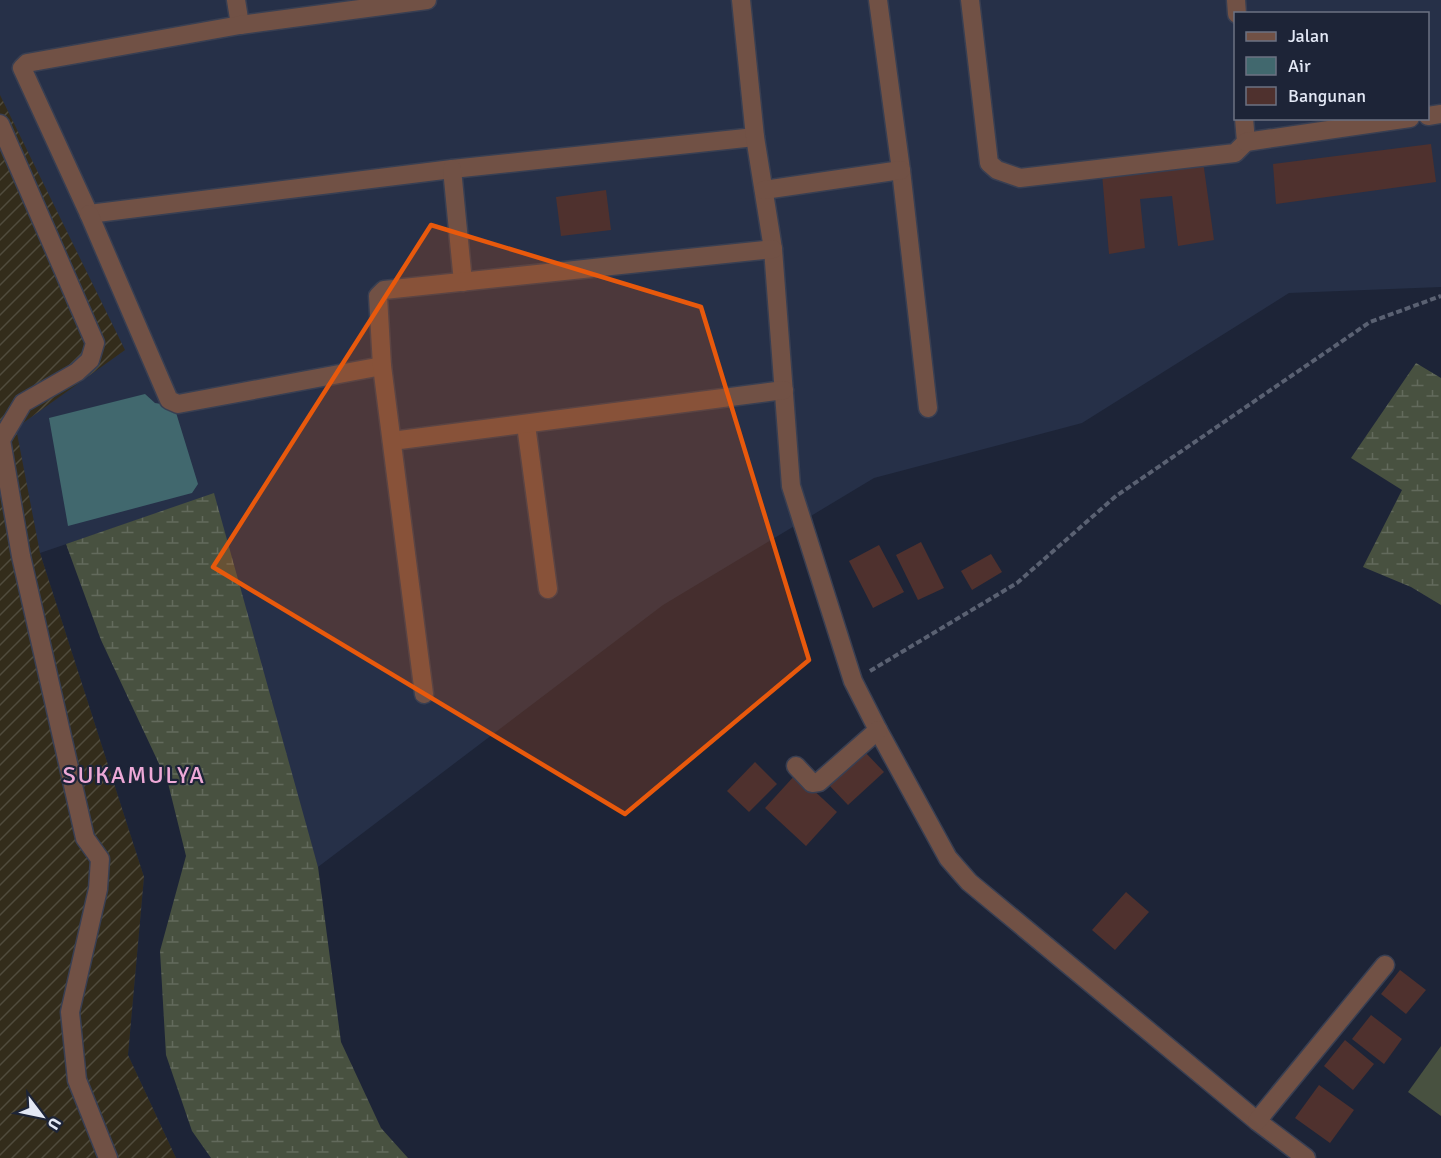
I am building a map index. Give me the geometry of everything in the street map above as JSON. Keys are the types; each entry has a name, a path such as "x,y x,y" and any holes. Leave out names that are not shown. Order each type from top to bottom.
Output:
{"street":[{"path":"236,0 240,25"},
{"path":"382,366 178,404 168,400 89,213 22,68 27,63 240,25 427,0"},
{"path":"741,0 755,137 773,249 792,486 853,681 948,858 969,882 1257,1121 1306,1158"},
{"path":"878,0 901,170 928,408"},
{"path":"970,0 989,163 997,170 1020,178 1235,153 1246,142 1396,120"},
{"path":"1244,120 1246,142"},
{"path":"0,124 95,343 90,360 77,372 23,403 1,440 21,556 85,838 100,859 98,889 70,1012 77,1080 108,1158"},
{"path":"89,213 452,169 755,137"},
{"path":"452,169 463,282"},
{"path":"764,190 901,170"},
{"path":"424,694 382,366 378,296 384,290 773,249"},
{"path":"392,441 784,390"},
{"path":"525,425 548,588"},
{"path":"796,766 812,783 819,782 878,730"},
{"path":"1257,1121 1385,965"}],"path":[{"path":"853,681 1017,583 1116,496 1370,322 1441,296"}],"highlighted area":[{"path":"431,225 701,307 809,660 625,814 213,567"}],"shaded area":[{"path":"0,0 1441,0 1441,287 1289,293 1082,423 874,478 663,605 318,867 273,731 214,494 40,553 144,877 128,1055 176,1158 0,1158"},
{"path":"0,95 125,350 16,428 40,553 144,877 128,1055 176,1158 0,1158"}],"green space":[{"path":"1416,363 1441,378 1441,605 1411,587 1363,567 1402,490 1351,458"},
{"path":"214,493 318,867 341,1042 381,1128 408,1158 211,1158 192,1131 166,1055 160,951 186,856 168,783 101,640 66,544"},
{"path":"1441,1046 1441,1116 1408,1092"}],"water":[{"path":"145,394 155,403 174,406 198,484 192,493 68,526 49,418"}],"building":[{"path":"1431,144 1436,182 1276,204 1273,164"},
{"path":"1203,161 1214,240 1178,246 1172,196 1140,199 1145,248 1109,254 1102,174"},
{"path":"606,190 611,230 561,236 556,197"},
{"path":"921,542 944,588 918,600 896,555"},
{"path":"879,545 904,592 873,608 849,561"},
{"path":"991,554 1002,572 972,590 961,571"},
{"path":"864,751 884,772 848,805 828,784"},
{"path":"755,762 777,784 749,812 727,791"},
{"path":"796,774 837,812 806,846 765,808"},
{"path":"1126,892 1149,912 1115,950 1092,930"},
{"path":"1400,970 1426,990 1406,1014 1381,994"},
{"path":"1371,1015 1402,1039 1384,1064 1352,1039"},
{"path":"1345,1040 1374,1064 1353,1090 1324,1066"},
{"path":"1319,1085 1354,1110 1330,1143 1295,1118"}],"district":[{"name":"SUKAMULYA","path":"134,775"}]}
